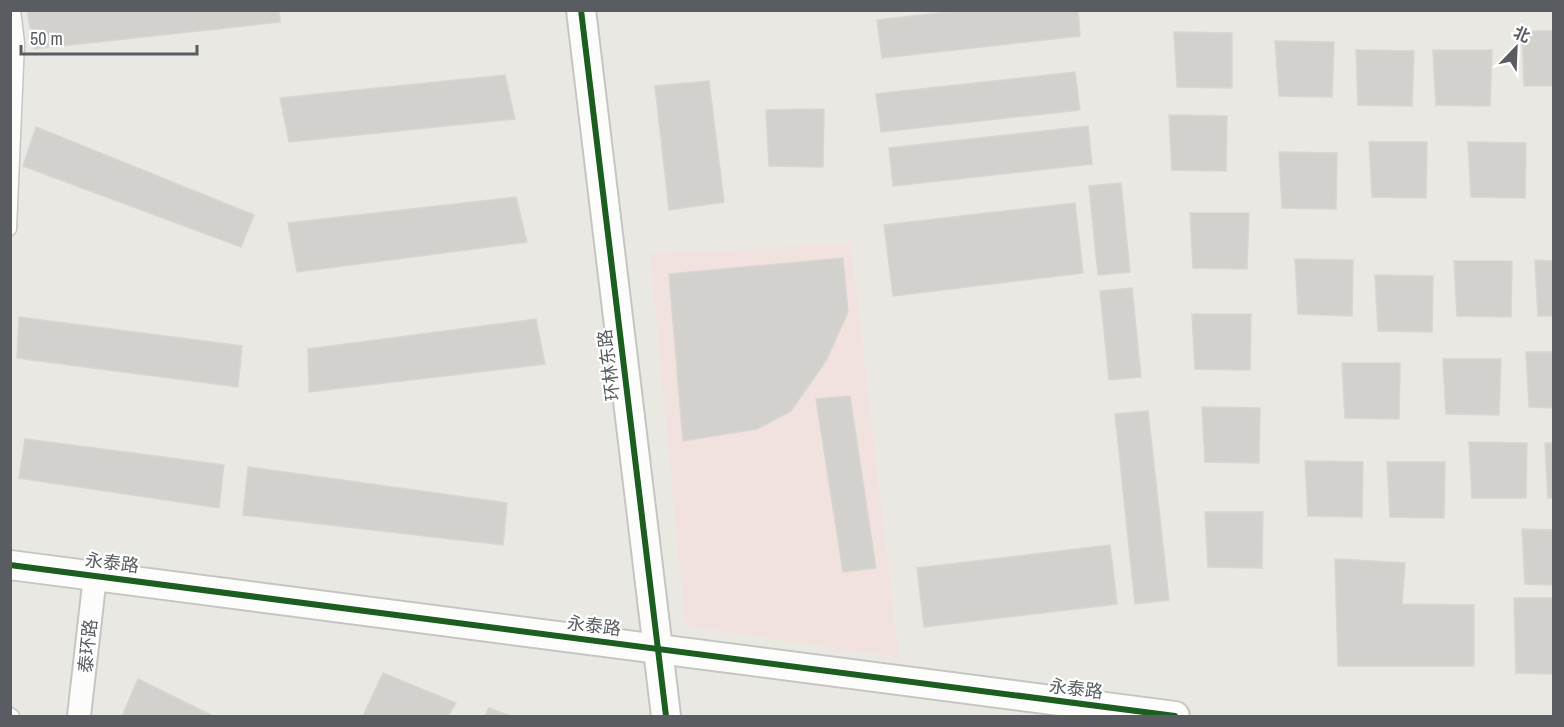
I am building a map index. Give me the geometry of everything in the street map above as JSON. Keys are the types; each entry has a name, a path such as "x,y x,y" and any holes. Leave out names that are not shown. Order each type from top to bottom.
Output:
{"street":[{"name":"环林东路","path":"581,10 666,717"},
{"name":"永泰路","path":"10,565 1174,717"},
{"name":"泰环路","path":"79,717 95,576"}],"lane":[{"path":"10,229 18,43 14,10"}],"shaded area":[{"path":"851,244 899,658 685,626 650,253"}],"building":[{"path":"27,10 279,10 280,22 34,49"},
{"path":"966,10 1078,10 1080,36 882,58 877,20"},
{"path":"1522,31 1554,31 1554,86 1524,86"},
{"path":"1174,32 1232,33 1232,88 1177,87"},
{"path":"1275,41 1334,42 1332,97 1279,96"},
{"path":"1356,50 1414,51 1412,106 1358,105"},
{"path":"1433,50 1492,50 1490,106 1436,105"},
{"path":"1075,72 1080,110 881,132 876,94"},
{"path":"505,75 515,119 289,142 280,98"},
{"path":"709,81 724,202 669,210 655,86"},
{"path":"824,109 823,167 769,166 766,110"},
{"path":"1169,115 1227,116 1226,171 1172,170"},
{"path":"1088,126 1092,164 893,186 889,148"},
{"path":"36,127 254,215 241,247 23,166"},
{"path":"1369,142 1427,142 1426,198 1372,197"},
{"path":"1468,142 1526,143 1525,198 1471,197"},
{"path":"1279,152 1337,153 1336,209 1282,208"},
{"path":"1121,183 1130,272 1098,275 1089,186"},
{"path":"516,197 527,242 297,272 288,223"},
{"path":"1075,203 1083,273 893,296 884,225"},
{"path":"1190,213 1249,213 1247,269 1193,268"},
{"path":"843,258 848,312 826,361 791,411 757,429 683,441 669,274"},
{"path":"1295,259 1353,260 1352,316 1298,314"},
{"path":"1535,260 1554,261 1554,316 1538,316"},
{"path":"1454,261 1512,261 1511,317 1457,316"},
{"path":"1375,275 1433,276 1432,332 1378,331"},
{"path":"1132,288 1141,377 1109,380 1100,291"},
{"path":"1192,314 1251,314 1250,370 1195,369"},
{"path":"19,317 242,346 238,387 17,358"},
{"path":"536,319 545,364 309,392 308,349"},
{"path":"1526,352 1554,352 1554,408 1529,407"},
{"path":"1443,359 1501,359 1499,415 1446,414"},
{"path":"1342,363 1400,363 1399,419 1345,418"},
{"path":"850,396 876,568 843,572 816,399"},
{"path":"1202,407 1260,408 1259,463 1205,462"},
{"path":"1148,411 1169,600 1135,604 1115,414"},
{"path":"25,439 224,465 219,508 19,478"},
{"path":"1469,442 1527,443 1526,498 1472,498"},
{"path":"1545,443 1554,443 1554,498 1548,498"},
{"path":"1305,461 1363,462 1362,517 1308,516"},
{"path":"1387,462 1445,462 1444,518 1390,517"},
{"path":"248,467 507,503 503,545 243,515"},
{"path":"1205,512 1263,512 1262,568 1208,567"},
{"path":"1522,529 1554,530 1554,585 1525,584"},
{"path":"1110,545 1117,604 924,627 917,568"},
{"path":"1335,559 1405,563 1402,604 1474,605 1474,666 1338,666"},
{"path":"1514,598 1554,598 1554,674 1516,673"},
{"path":"383,673 456,703 448,716 363,716"},
{"path":"138,679 213,716 122,716"},
{"path":"489,708 511,716 485,716"}],"cycle path":[{"path":"581,10 666,716"},
{"path":"10,565 1175,716"}]}
